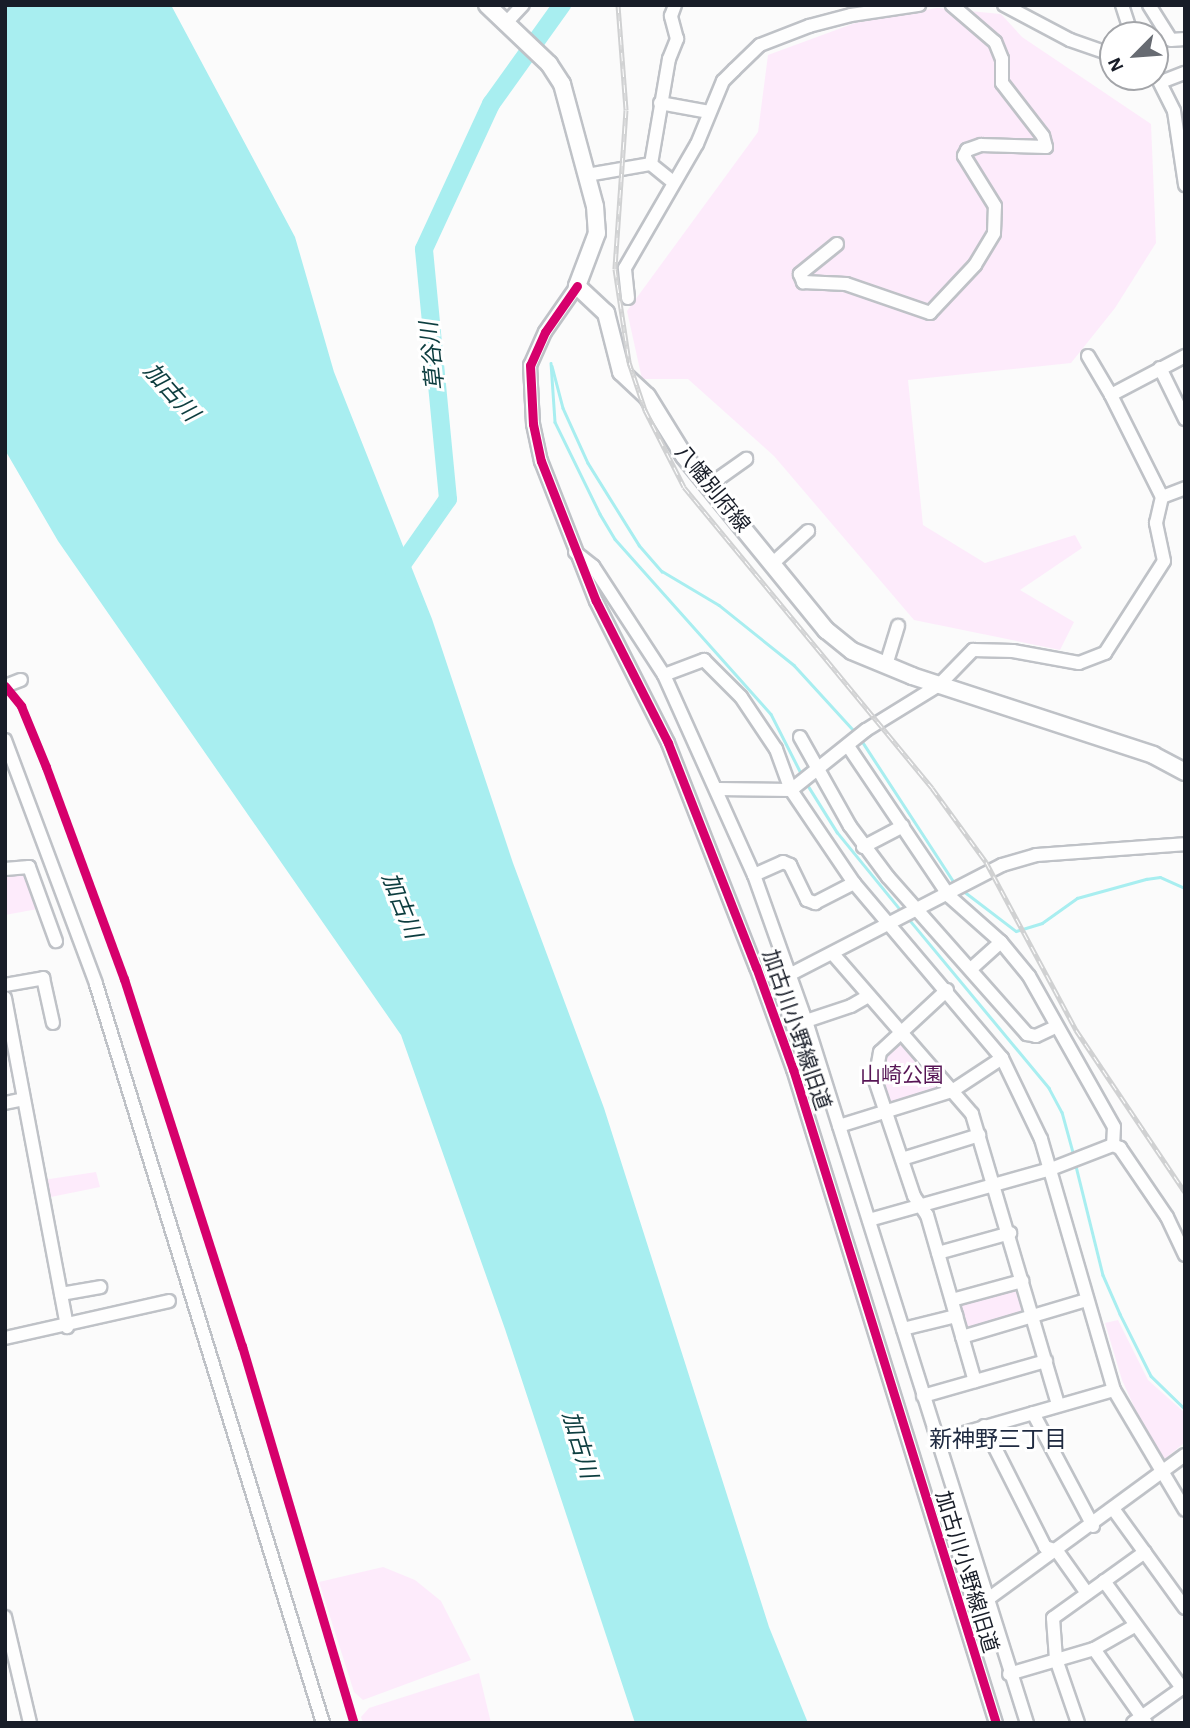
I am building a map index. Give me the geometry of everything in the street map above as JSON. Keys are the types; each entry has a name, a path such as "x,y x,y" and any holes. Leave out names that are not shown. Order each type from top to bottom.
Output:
{"main road":[{"path":"486,5 542,57 562,84 587,175 597,233 578,286"},
{"name":"八幡別府線","path":"578,286 606,313 621,372 647,396 670,436 772,564 827,630 852,651 939,685 1153,754 1185,772"}],"street":[{"path":"505,24 523,5"},
{"path":"651,164 660,103 677,39 671,16 674,5"},
{"path":"628,298 625,268 697,144 723,81 760,45 851,15 919,5"},
{"path":"837,244 800,274 803,282 846,284 930,313 975,265 994,233 995,206 964,156 967,150 981,145 1046,147 1043,136 1002,83 1002,59 995,41 951,5"},
{"path":"1004,5 1070,40 1099,50"},
{"path":"1149,5 1171,40 1185,39"},
{"path":"1164,91 1174,111 1185,185"},
{"path":"660,103 709,112"},
{"path":"587,175 651,164 673,182"},
{"name":"加古川小野線旧道","path":"578,286 545,332 530,365 529,390 538,449 573,550 668,743 752,954 793,1069 996,1723"},
{"path":"718,789 793,788 866,730 939,685 973,650 1013,650 1079,663 1105,653 1164,561 1156,523 1162,498 1111,395 1088,356"},
{"path":"1111,395 1185,356"},
{"path":"1160,368 1185,419"},
{"path":"708,486 746,459"},
{"path":"1162,498 1185,488"},
{"path":"772,564 808,531"},
{"path":"573,550 593,566 664,675 718,789 754,875 806,1021 936,1441 988,1599 1009,1674 1027,1723"},
{"path":"886,665 898,626"},
{"path":"664,675 704,660 741,697 776,749 793,788 853,883 947,990 1002,1058 1037,1129 1051,1169 1086,1300 1114,1390 1161,1475 1185,1510"},
{"path":"5,686 21,680"},
{"path":"800,737 863,847 972,968 1027,1034 1036,1036 1055,1027"},
{"path":"5,740 100,997 323,1723"},
{"path":"849,746 951,895 1001,942 1029,976 1055,1027 1114,1127 1113,1145"},
{"path":"863,847 903,826"},
{"path":"789,975 951,895 1002,865 1036,855 1185,844"},
{"path":"754,875 783,862 790,865 807,900 815,903 853,883"},
{"path":"5,869 29,867 57,941"},
{"path":"972,968 1001,942"},
{"path":"833,954 972,1114 996,1184 1058,1405"},
{"path":"5,985 43,978 53,1023"},
{"path":"947,990 880,1052 875,1080 914,1196 923,1205 975,1381"},
{"path":"806,1021 851,1006 867,996"},
{"path":"5,999 67,1327"},
{"path":"839,1126 951,1091 1002,1058"},
{"path":"5,1103 24,1100"},
{"path":"902,1159 979,1135"},
{"path":"869,1220 1051,1169 1113,1145 1120,1148 1167,1217 1185,1255"},
{"path":"938,1253 1010,1233"},
{"path":"952,1300 1022,1281"},
{"path":"61,1294 100,1287"},
{"path":"962,1337 1086,1300"},
{"path":"5,1338 67,1327 169,1301"},
{"path":"903,1329 956,1316"},
{"path":"923,1396 1046,1361"},
{"path":"936,1441 1114,1390"},
{"path":"1033,1413 1093,1526"},
{"path":"984,1426 1045,1547 1058,1551 1086,1592"},
{"path":"988,1599 1093,1526 1185,1455"},
{"path":"1114,1510 1184,1605"},
{"path":"1078,1723 1056,1660 1053,1618 1145,1552"},
{"path":"1094,1649 1140,1721 1183,1687 1104,1581"},
{"path":"5,1617 30,1723"},
{"path":"1009,1674 1094,1649 1136,1625"}],"green space":[{"path":"937,8 1001,14 1022,37 1151,124 1156,243 1115,308 1071,363 908,380 923,525 985,563 1075,535 1082,548 1020,590 1074,622 1060,650 914,620 774,456 688,379 642,379 627,311 758,132 768,55 855,23"},
{"path":"26,869 43,908 5,915 5,872"},
{"name":"山崎公園","path":"893,1040 903,1040 942,1085 938,1091 893,1106 885,1103 877,1069"},
{"path":"96,1172 100,1187 46,1198 43,1180"},
{"path":"1019,1283 1026,1314 970,1329 964,1325 958,1309 962,1299"},
{"path":"1118,1320 1148,1380 1185,1413 1185,1442 1165,1459 1146,1433 1122,1380 1105,1323"},
{"path":"383,1567 415,1580 441,1601 471,1660 363,1700 354,1692 319,1582"},
{"path":"479,1673 491,1723 363,1723 361,1717 369,1708"}],"water":[{"name":"加古川","path":"5,5 171,5 295,237 334,372 432,619 513,863 604,1108 769,1627 808,1723 635,1723 505,1329 401,1035 58,541 5,450"}],"waterway":[{"name":"草谷川","path":"394,576 448,499 424,249 491,104 562,5"},
{"path":"551,363 555,422 615,539 771,714 802,775"},
{"path":"552,366 563,408 588,463 639,545 662,571 719,605 794,665 856,733"},
{"path":"860,738 956,885"},
{"path":"807,784 837,832 903,913"},
{"path":"961,889 1016,931 1042,923 1077,898 1146,879 1160,877 1185,888"},
{"path":"908,918 1049,1088 1062,1112 1074,1156"},
{"path":"1076,1166 1103,1275 1120,1314 1151,1376 1185,1409"}],"railway":[{"path":"618,5 626,110 615,269 629,362 645,410 684,487 932,788 986,862 1076,1030 1185,1192"}],"cycle path":[{"path":"577,286 545,332 530,365 533,424 541,461 596,601 668,743 793,1069 996,1723"},
{"path":"5,686 21,706 46,767 124,979 242,1346 354,1723"}],"district":[{"name":"新神野三丁目","path":"998,1441"}]}
